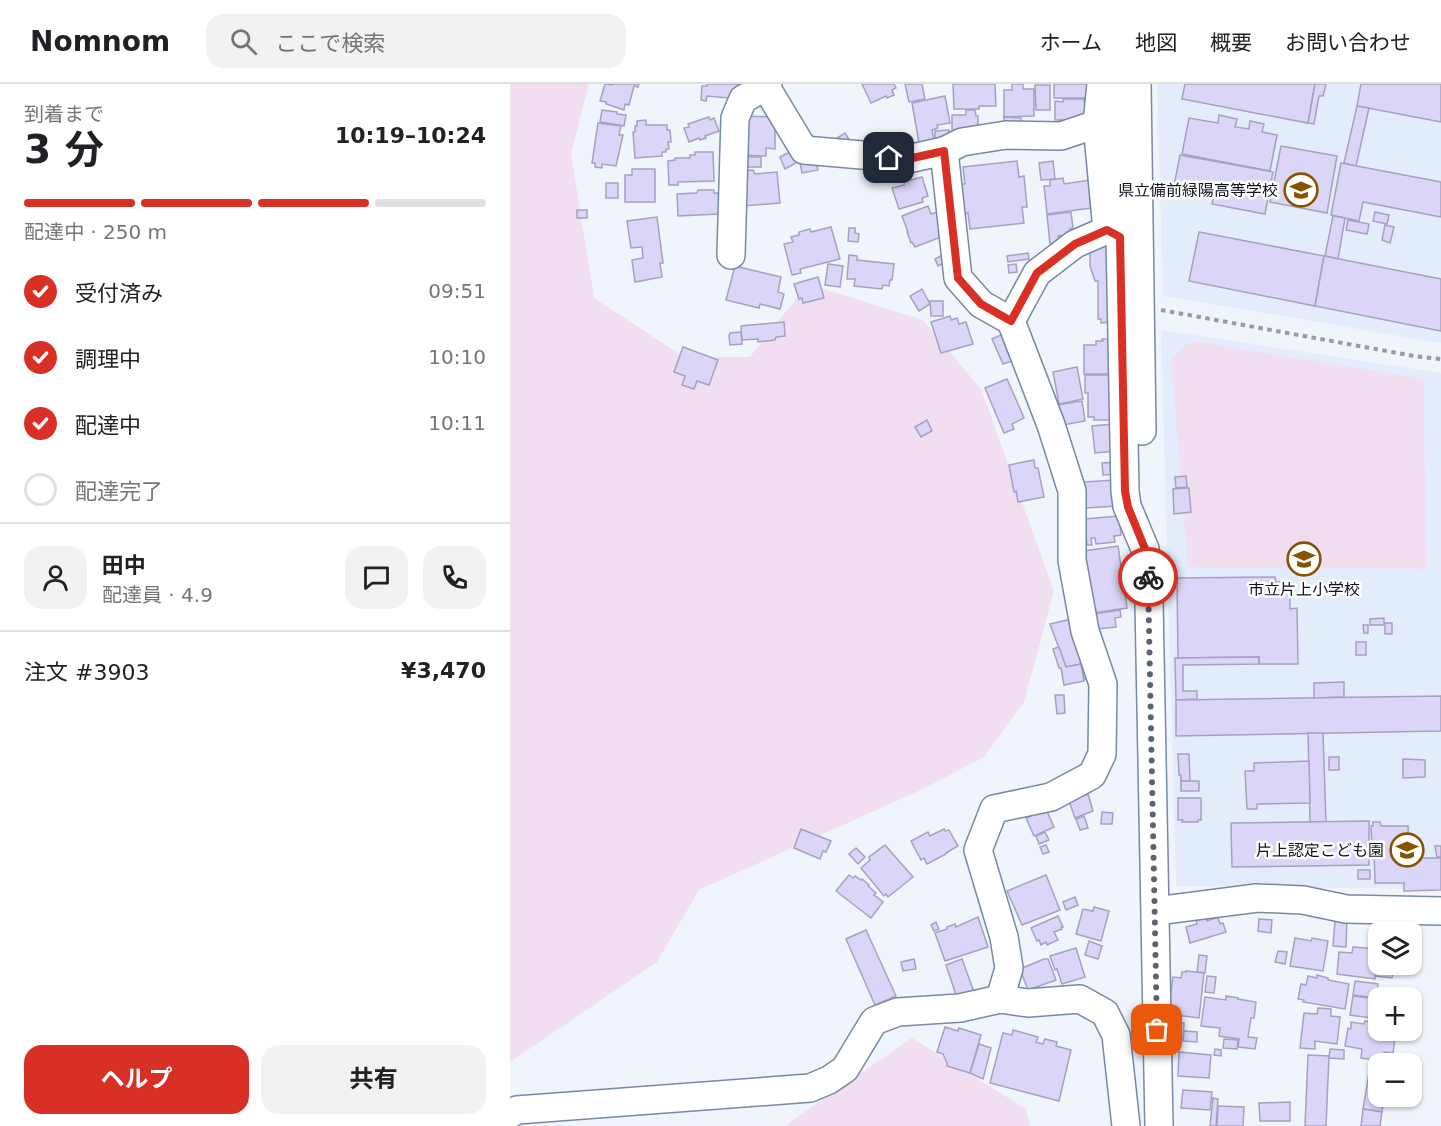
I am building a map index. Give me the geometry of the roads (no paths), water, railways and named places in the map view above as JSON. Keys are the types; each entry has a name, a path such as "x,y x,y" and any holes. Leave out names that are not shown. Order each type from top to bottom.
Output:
{"street":[{"path":"1101,84 1097,124 1113,233"},
{"path":"1117,84 1113,233 1125,491 1128,507 1145,549 1149,602 1159,1126"},
{"path":"1137,84 1143,500 1141,537"},
{"path":"732,255 735,118 743,99 767,85 804,150 908,159 944,151 962,142 1006,135 1061,136 1097,124"},
{"path":"944,151 958,278 981,304 1011,321 1051,424 1071,491 1072,560 1085,631 1103,684 1102,754 1092,775 1051,797 994,809 978,850 1004,937 1009,968 1000,999"},
{"path":"1011,321 1037,273 1075,244 1113,233"},
{"path":"1156,911 1257,898 1303,900 1347,909 1441,911"},
{"path":"510,1114 517,1110 810,1088 830,1080 845,1069 874,1021 898,1012 960,1008 1000,999 1028,1003 1080,999 1105,1014 1116,1035 1126,1126"}],"place":[{"name":"県立備前緑陽高等学校","path":"1301,190"},
{"name":"市立片上小学校","path":"1304,559"},
{"name":"片上認定こども園","path":"1407,850"}]}
